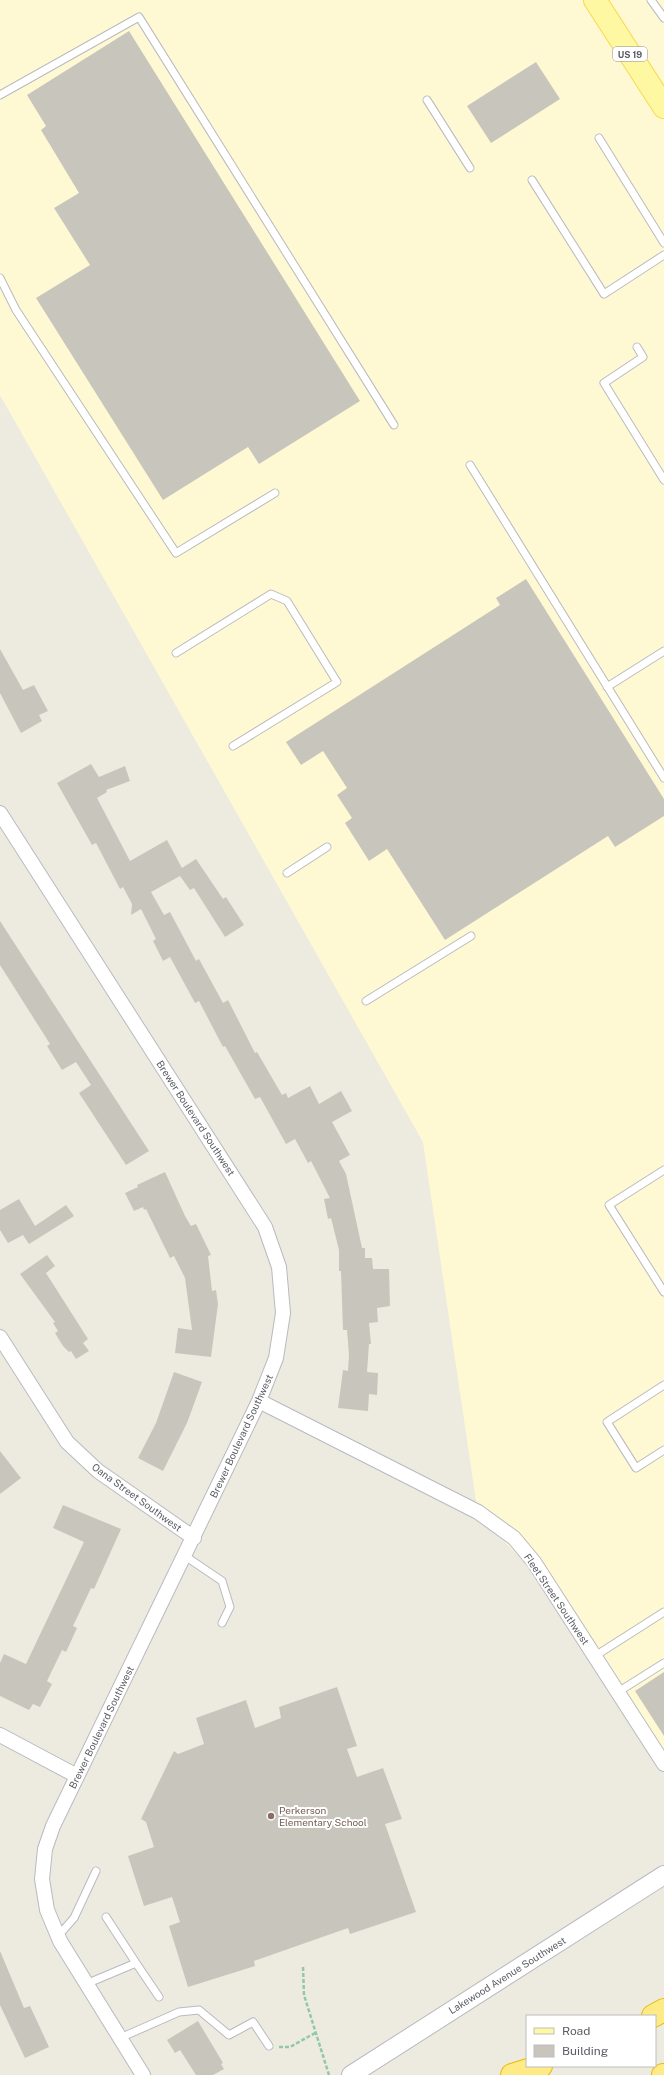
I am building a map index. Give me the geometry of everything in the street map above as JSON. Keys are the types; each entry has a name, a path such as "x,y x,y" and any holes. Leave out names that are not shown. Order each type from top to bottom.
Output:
{"highway":[{"path":"512,2075 538,2067"}],"main road":[{"name":"US 19","path":"595,0 664,107"}],"street":[{"name":"Brewer Boulevard Southwest","path":"0,813 265,1227 279,1267 283,1313 276,1358 259,1401 194,1538 53,1826 45,1849 42,1879 47,1910 58,1936 143,2075"},
{"name":"Oana Street Southwest","path":"0,1337 67,1442 98,1471 194,1538"},
{"name":"Fleet Street Southwest","path":"259,1401 478,1512 514,1538 534,1562 664,1764"},
{"path":"0,1735 77,1776"},
{"name":"Lakewood Avenue Southwest","path":"351,2075 664,1876"}],"lane":[{"path":"651,0 664,19"},
{"path":"0,96 139,17 394,425"},
{"path":"427,100 470,168"},
{"path":"599,138 664,243"},
{"path":"532,180 604,294 664,255"},
{"path":"0,278 16,310 176,552 275,493"},
{"path":"637,347 643,357 604,382 664,480"},
{"path":"470,465 664,778"},
{"path":"176,653 271,594 287,600 312,640 337,682 233,746"},
{"path":"607,686 664,651"},
{"path":"287,873 327,847"},
{"path":"366,1001 471,936"},
{"path":"664,1170 609,1206 664,1292"},
{"path":"664,1385 607,1422 636,1468 664,1450"},
{"path":"185,1556 222,1581 230,1607 222,1623"},
{"path":"595,1656 664,1612"},
{"path":"618,1692 664,1663"},
{"path":"58,1936 74,1918 96,1871"},
{"path":"106,1918 159,1997"},
{"path":"86,1984 136,1963"},
{"path":"120,2038 179,2012 199,2010 229,2035 253,2022 269,2046"}],"path":[{"path":"303,1966 304,1995 329,2075"},
{"path":"269,2046 290,2047 315,2033"}],"shaded area":[{"path":"0,0 664,0 664,1761 553,1592 478,1514 423,1142 0,395"}],"building":[{"path":"129,31 360,401 259,464 248,447 163,500 36,298 90,265 54,208 79,193 41,130 46,126 27,95"},
{"path":"536,62 560,99 491,143 467,106"},
{"path":"526,579 664,799 664,816 615,847 608,836 445,940 387,849 369,861 345,823 352,818 337,795 347,788 323,751 301,765 286,742 500,605 496,598"},
{"path":"0,649 23,690 34,685 48,711 39,715 42,721 21,733 0,693"},
{"path":"91,764 99,777 125,766 130,781 106,790 107,792 97,798 130,861 167,840 182,868 196,859 223,899 226,897 244,925 225,937 194,888 190,890 180,876 151,892 164,915 170,912 196,961 199,959 223,1003 228,1000 255,1053 257,1052 282,1095 286,1093 288,1098 310,1086 319,1104 341,1091 352,1111 332,1122 350,1155 339,1161 346,1174 362,1248 365,1248 365,1258 372,1258 373,1269 389,1269 390,1306 377,1308 378,1322 369,1323 371,1344 369,1344 367,1372 378,1373 377,1395 369,1394 368,1411 338,1408 343,1370 348,1371 349,1355 347,1330 343,1330 339,1250 331,1218 328,1219 324,1199 330,1198 311,1161 308,1163 295,1139 286,1144 260,1097 255,1099 225,1046 223,1047 199,1001 195,1003 170,957 163,961 153,941 156,939 141,909 131,915 132,904 123,887 120,889 96,843 92,845 57,783"},
{"path":"0,921 149,1151 126,1165 79,1093 91,1085 76,1062 62,1070 47,1046 50,1044 0,965"},
{"path":"165,1172 185,1216 191,1226 196,1224 211,1255 208,1256 212,1291 216,1290 218,1304 211,1357 175,1353 178,1328 192,1330 185,1278 174,1256 170,1258 146,1209 144,1210 143,1207 134,1211 125,1193 138,1187 137,1185"},
{"path":"19,1199 35,1226 66,1205 74,1216 29,1244 23,1235 8,1243 0,1230 0,1210"},
{"path":"47,1255 55,1266 46,1273 88,1339 83,1343 89,1351 76,1359 71,1351 69,1352 63,1346 55,1333 58,1331 53,1323 55,1322 20,1274"},
{"path":"174,1372 202,1382 187,1423 163,1471 138,1458 156,1423"},
{"path":"0,1451 21,1478 0,1494"},
{"path":"63,1505 121,1529 94,1589 91,1588 73,1626 77,1628 66,1652 62,1650 47,1681 52,1684 40,1707 33,1704 29,1710 0,1696 0,1663 4,1654 26,1664 84,1542 53,1528"},
{"path":"664,1672 664,1736 635,1691"},
{"path":"337,1687 357,1746 347,1749 357,1777 383,1768 402,1819 385,1824 416,1912 350,1934 348,1928 254,1961 255,1966 188,1987 169,1926 180,1922 172,1897 144,1906 128,1856 154,1847 146,1822 141,1819 174,1751 178,1754 204,1744 196,1718 246,1700 255,1728 281,1718 279,1707"},
{"path":"0,1951 24,2008 30,2006 49,2047 25,2058 0,2005"},
{"path":"198,2021 223,2063 221,2064 224,2069 213,2075 196,2075 180,2050 175,2053 167,2040"}],"place":[{"name":"Perkerson Elementary School","path":"271,1816"}]}
